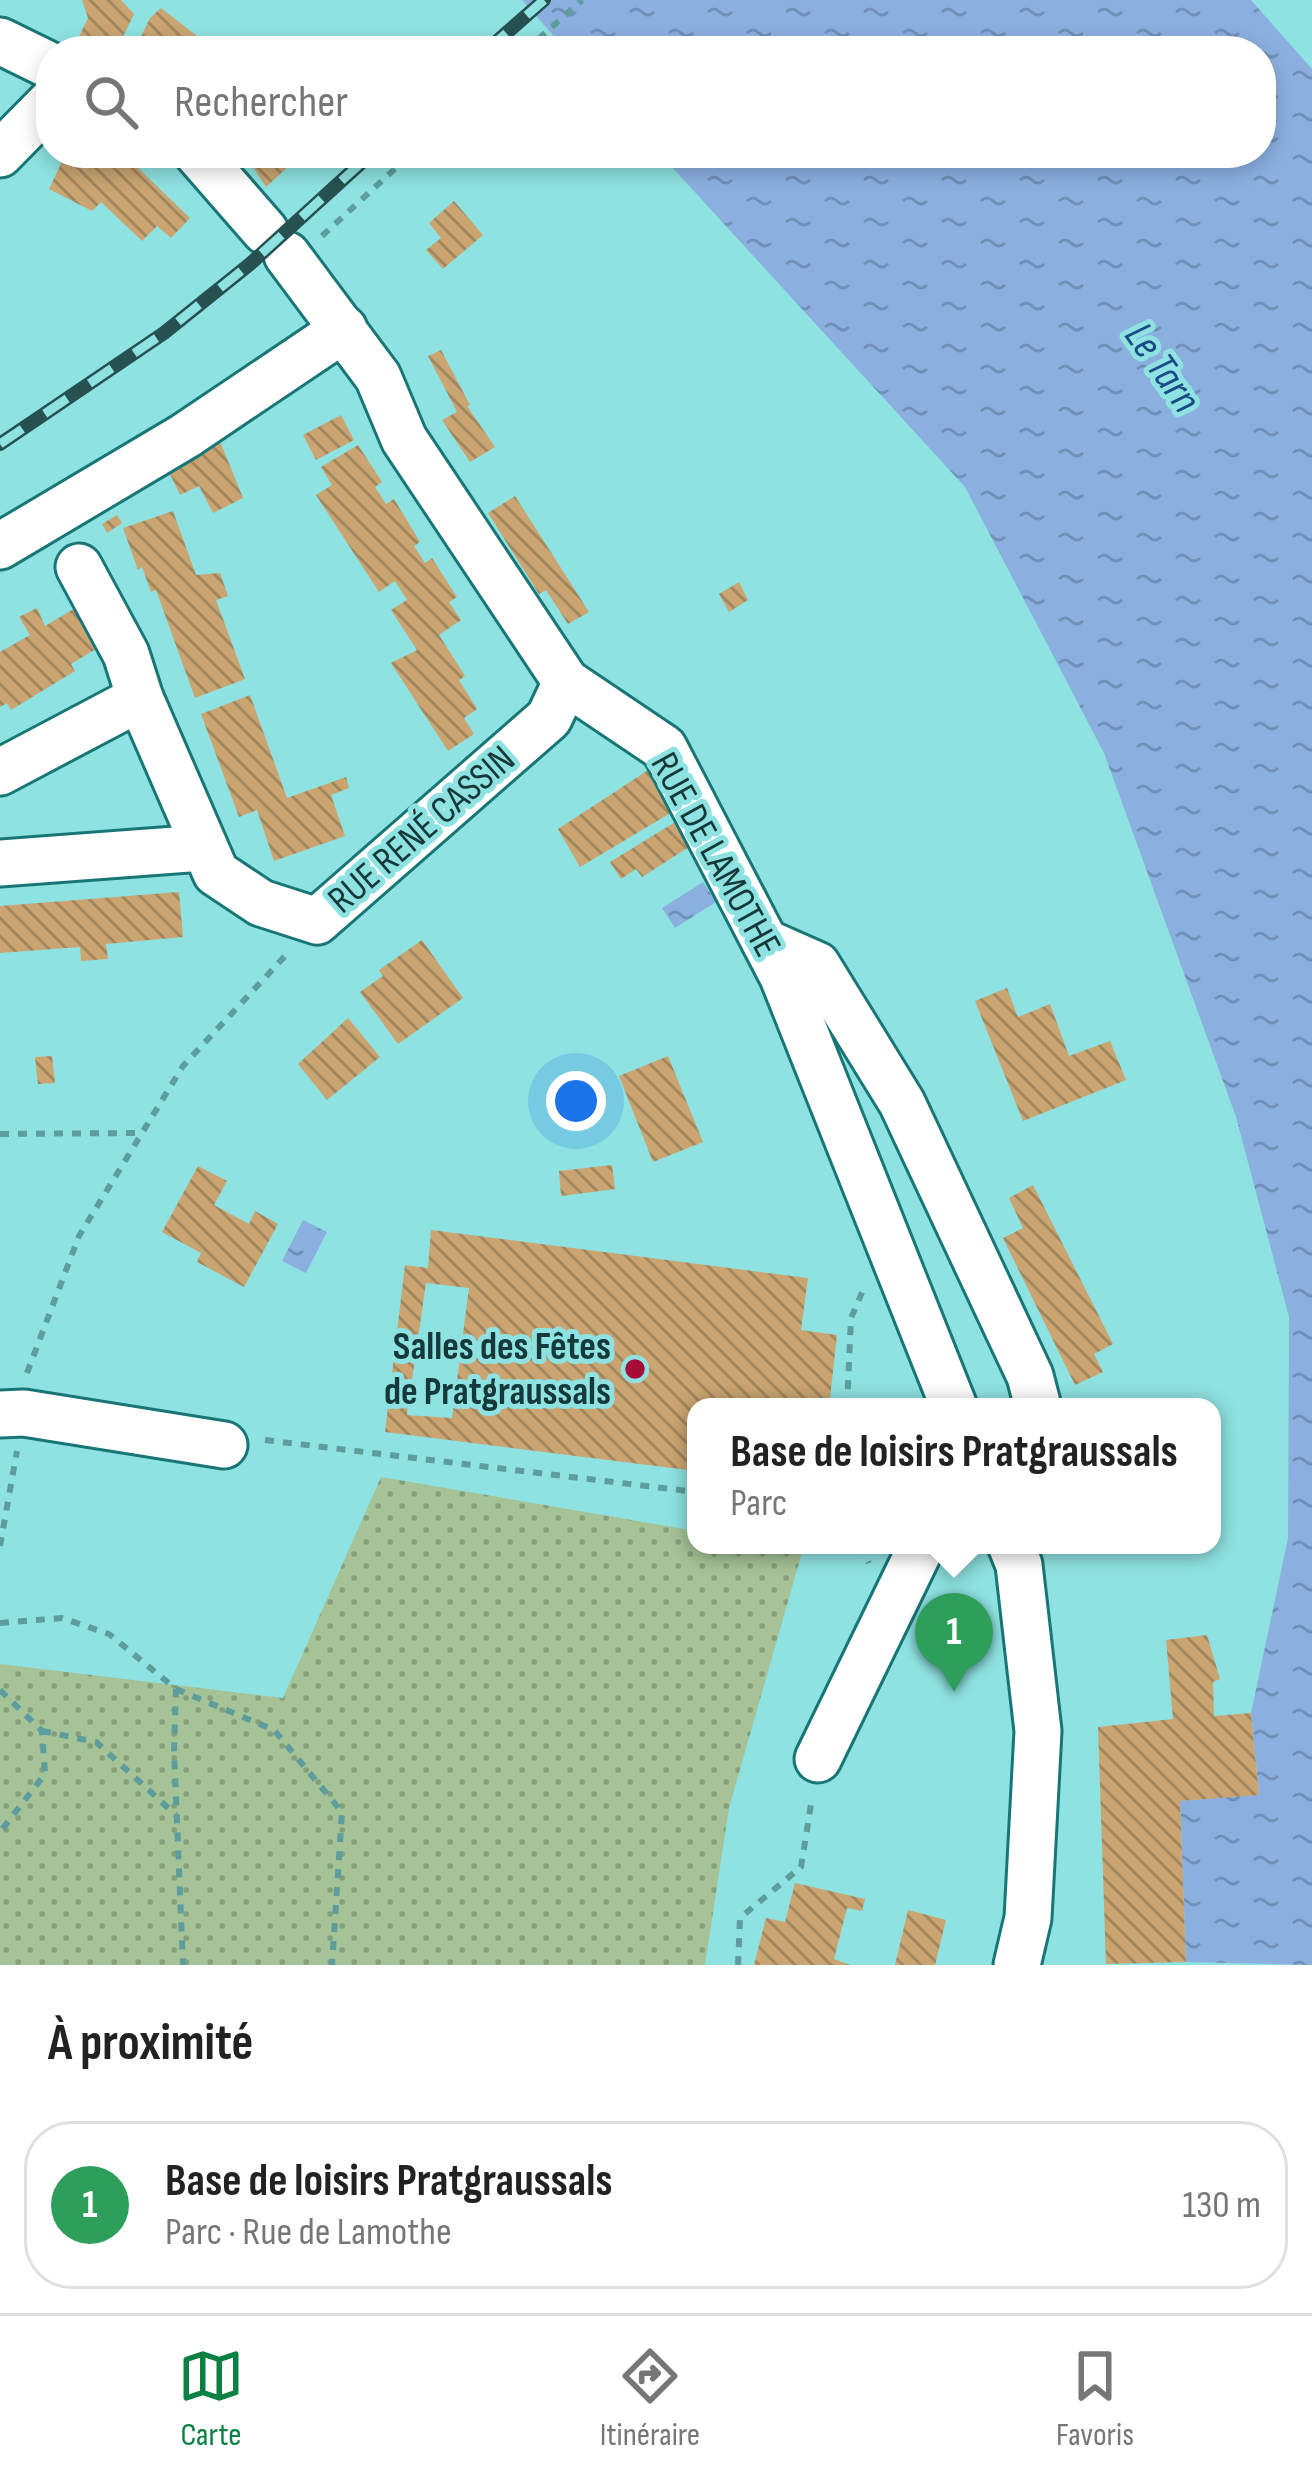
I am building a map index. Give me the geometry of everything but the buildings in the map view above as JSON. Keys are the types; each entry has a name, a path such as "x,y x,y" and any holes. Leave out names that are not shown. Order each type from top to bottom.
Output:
{"street":[{"path":"0,41 36,59"},
{"path":"0,154 36,117"},
{"name":"RUE DE LAMOTHE","path":"210,168 276,243 378,377 404,440 566,682 664,748 783,977 950,1398"},
{"path":"0,546 185,436 344,328"},
{"name":"RUE RENÉ CASSIN","path":"79,567 126,653 140,698 216,873 261,903 317,921 549,718 566,682"},
{"path":"0,772 140,698"},
{"path":"0,863 202,848"},
{"path":"765,943 817,965 902,1103 1030,1376 1036,1398"},
{"path":"12,1414 224,1445"},
{"path":"818,1759 918,1554"},
{"path":"1015,1554 1038,1731 1028,1918 1017,1965"}],"path":[{"path":"542,36 582,0"},
{"path":"337,220 395,168"},
{"path":"0,1546 12,1414 79,1236 183,1066 317,921"},
{"path":"0,1134 143,1133"},
{"path":"847,1398 851,1318"},
{"path":"224,1445 258,1439 687,1491"},
{"path":"0,1623 62,1618 109,1634 176,1689 274,1730 342,1812 332,1965"},
{"path":"176,1689 183,1965"},
{"path":"0,1690 42,1731 96,1742 176,1815"},
{"path":"0,1832 45,1774 42,1731"},
{"path":"738,1965 740,1918 801,1867 818,1759"}],"green space":[{"path":"381,1477 687,1529 687,1554 802,1554 729,1808 705,1965 0,1965 0,1664 283,1698"}],"water":[{"name":"Le Tarn","path":"522,0 1251,0 1312,69 1312,1965 1186,1962 1180,1801 1259,1794 1251,1713 1288,1538 1289,1317 1236,1117 1104,753 965,487 673,168 1276,168 1276,36 554,36"},
{"path":"703,882 716,902 675,928 662,908"},
{"path":"303,1220 327,1232 306,1273 282,1261"}],"railway":[{"path":"503,36 544,0"},
{"path":"0,444 164,333 250,264 356,168"}],"place":[{"name":"Salles des Fêtes de Pratgraussals","path":"635,1369"},
{"name":"Base de loisirs Pratgraussals","path":"954,1692"}]}
